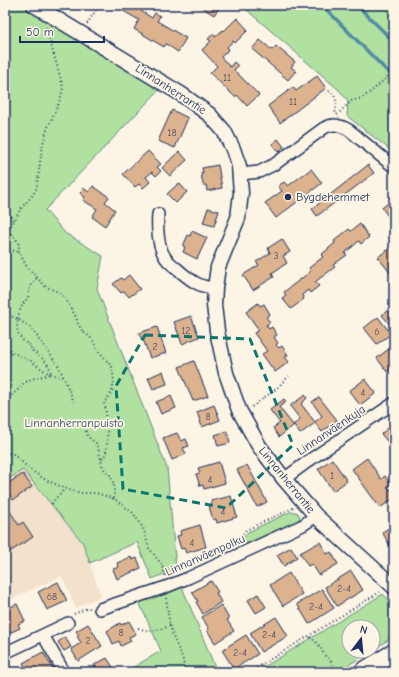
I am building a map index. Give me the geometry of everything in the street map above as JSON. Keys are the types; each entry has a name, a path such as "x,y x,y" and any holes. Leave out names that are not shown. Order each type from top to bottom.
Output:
{"main road":[{"path":"363,672 394,653"}],"street":[{"name":"Linnanherrantie","path":"34,5 181,94 204,110 224,131 235,153 241,174 242,192 238,218 218,266 214,305 217,331 226,373 236,404 245,423 259,446 284,479 316,516 391,587"},
{"path":"241,174 259,172 275,164 324,128 333,124 340,125 349,130 394,167"},
{"path":"158,214 157,231 164,254 168,260 196,284 207,288 215,288"},
{"name":"Linnanväenkuja","path":"284,479 394,403"},
{"name":"Linnanväenpolku","path":"96,607 166,587 188,578 303,525 316,516"},
{"path":"5,653 68,623"},
{"path":"43,636 64,672"}],"path":[{"path":"84,28 99,5"},
{"path":"5,236 22,207 36,189 46,132 61,102 63,87 45,25"},
{"path":"325,93 330,91 336,97 337,102 335,118 351,101 362,98 394,71"},
{"path":"5,205 14,222"},
{"path":"8,231 19,244 20,252 27,267 46,286 60,293 65,298 83,332 89,336 96,348 112,367 114,382 112,392 104,403 108,437 106,454 101,460"},
{"path":"5,249 20,252"},
{"path":"37,278 31,285 28,298 24,301 19,313 18,333 26,344 31,346 31,350 45,361 50,368 51,374"},
{"path":"5,313 30,328 37,336 59,367 74,402"},
{"path":"5,349 31,361 46,372 63,378"},
{"path":"5,400 27,382 51,374"},
{"path":"247,408 254,406 265,398 289,376"},
{"path":"85,423 86,432 96,444 103,468 110,475 114,484 114,499"},
{"path":"5,452 14,454 32,472 46,480 74,492 102,494 114,499 133,513 143,528 149,548 162,565 166,578"},
{"path":"52,504 54,500 62,495 64,488"},
{"path":"230,549 246,530 296,507"},
{"path":"250,672 391,587"},
{"path":"166,595 170,626 173,638 183,655 184,672"},
{"path":"87,608 96,607"},
{"path":"68,623 73,614 87,608 96,607"},
{"path":"138,628 148,631 155,631 170,626"},
{"path":"309,636 318,643 324,655 329,658 334,667 334,672"}],"highlighted area":[{"path":"145,335 250,339 293,445 226,508 123,489 116,386"}],"shaded area":[{"path":"23,469 83,543 101,596 76,608 62,576 5,602 5,481"}],"green space":[{"name":"Linnanherranpuisto","path":"5,5 24,5 160,89 45,210 65,233 103,256 97,289 167,468 176,569 152,579 137,542 90,563 83,543 23,470 5,481"},
{"path":"241,5 394,5 394,153 347,116 348,101 339,90"},
{"path":"290,512 298,513 300,517 298,521 236,548 248,532"},
{"path":"182,587 217,672 125,672 161,651 139,602"},
{"path":"383,594 394,606 394,636 381,645 381,619 342,619"},
{"path":"341,620 341,659 358,659 337,672 256,672"}],"building":[{"path":"123,5 144,5 141,11 152,18 155,13 160,16 157,21 186,38 178,52 166,44 164,47 134,29 139,20 120,9"},
{"path":"198,5 221,5 214,15"},
{"path":"237,18 248,30 235,43 233,41 227,47 229,49 221,57 230,67 234,62 238,66 234,70 259,95 247,106 237,95 235,97 210,73 217,66 202,50 211,41 208,39 213,34 215,37 223,30 224,31"},
{"path":"260,40 272,50 276,46 295,62 291,67 296,71 288,80 252,49"},
{"path":"317,76 326,88 280,123 268,106 293,87 296,91"},
{"path":"172,110 188,118 175,148 158,141"},
{"path":"278,139 284,147 278,152 272,144"},
{"path":"148,151 161,164 157,167 161,171 156,176 152,172 146,177 150,182 143,188 139,184 135,187 123,174"},
{"path":"179,151 187,160 170,176 162,168"},
{"path":"218,165 222,188 207,191 206,185 203,185 201,173 203,173 202,168"},
{"path":"368,165 374,173 317,216 312,209"},
{"name":"Bygdehemmet","path":"311,169 322,183 276,218 265,203 282,191 278,186 284,182 288,186"},
{"path":"179,183 187,192 176,203 167,194"},
{"path":"93,186 109,197 105,202 115,210 105,226 92,217 97,209 83,200 85,197 80,193 83,188 89,192"},
{"path":"394,198 394,224 382,208"},
{"path":"208,208 219,211 214,226 203,223"},
{"path":"360,224 369,237 361,244 359,241 345,253 347,255 333,265 335,267 315,282 319,286 310,293 308,290 302,295 304,299 291,309 282,298 286,295 284,292 311,271 309,268 323,257 321,255 335,243 334,241 349,229 351,231"},
{"path":"192,231 207,238 197,259 183,252 185,247 183,246 188,235 190,236"},
{"path":"282,239 290,252 283,256 287,263 272,273 274,277 253,290 243,275 259,265 256,262 270,253 268,248"},
{"path":"391,247 394,250 394,278 378,257"},
{"path":"129,275 140,289 129,297 124,291 121,293 113,284 121,278 123,280"},
{"path":"258,303 260,306 264,304 270,314 266,317 270,322 266,325 269,329 272,327 277,335 274,337 278,343 276,345 279,348 282,346 288,355 285,357 289,362 275,372 262,354 267,351 254,333 259,330 246,312"},
{"path":"388,310 394,317 394,326 392,327 382,315"},
{"path":"191,316 199,337 182,344 174,322"},
{"path":"378,317 391,334 377,344 364,328"},
{"path":"157,327 166,353 150,358 143,339 142,340 139,333"},
{"path":"394,345 394,367 387,372 377,358"},
{"path":"194,361 208,396 193,401 179,367"},
{"path":"163,371 167,384 153,389 148,378"},
{"path":"365,379 376,393 360,405 349,391"},
{"path":"305,395 307,398 301,404 315,422 322,416 312,402 319,397 337,420 322,432 315,423 300,434 294,425 279,437 273,428 280,423 270,410 284,399 286,402 279,407 293,425 300,419 290,406"},
{"path":"171,396 176,408 161,414 156,402"},
{"path":"214,405 220,420 202,427 197,412"},
{"path":"394,423 394,448 393,448 381,434"},
{"path":"227,431 230,443 218,446 215,435"},
{"path":"177,433 181,441 186,439 189,446 183,448 186,454 172,460 163,438"},
{"path":"367,458 381,479 385,476 391,484 387,487 390,490 393,488 394,490 394,498 380,508 352,469"},
{"path":"332,459 347,481 333,491 318,469"},
{"path":"219,462 225,483 204,489 203,485 200,486 196,474 200,473 198,468"},
{"path":"247,465 267,502 257,507 237,470"},
{"path":"23,474 32,487 13,500 5,488 5,485"},
{"path":"231,496 237,517 217,523 216,519 213,520 209,506 212,505 211,501"},
{"path":"5,510 9,510 19,525 23,522 33,537 5,555"},
{"path":"200,525 206,547 186,553 184,548 181,549 177,536 181,535 180,531"},
{"path":"391,527 394,531 394,552 382,532"},
{"path":"320,542 327,554 331,552 338,564 319,575 312,564 308,566 300,553"},
{"path":"291,547 297,557 284,566 277,555"},
{"path":"131,557 132,560 137,558 141,568 117,579 113,569 119,567 117,563"},
{"path":"351,571 363,590 337,606 325,587"},
{"path":"289,573 302,594 283,606 270,585"},
{"path":"211,581 218,592 216,593 221,602 203,614 196,602 198,601 192,592"},
{"path":"58,582 67,601 47,610 38,592"},
{"path":"322,589 334,608 309,624 297,604"},
{"path":"258,594 266,607 256,613 248,600"},
{"path":"17,604 25,621 18,624 20,628 5,635 5,614 10,611 8,608"},
{"path":"221,605 229,619 227,620 234,631 215,643 207,630 209,629 202,617"},
{"path":"276,617 288,636 261,652 250,633"},
{"path":"129,621 136,634 129,637 131,641 121,646 119,641 113,644 107,631 120,623 121,625"},
{"path":"88,624 102,646 78,661 71,649 81,643 77,636 79,635 76,631"},
{"path":"246,635 258,654 234,669 222,650"},
{"path":"65,637 71,647 64,651 58,642"},
{"path":"43,652 53,669 47,672 28,672 23,663"},
{"path":"107,658 116,672 98,672 94,665"}],"waterway":[{"path":"322,5 388,72"},
{"path":"357,5 394,42"}],"place":[{"name":"Bygdehemmet","path":"288,197"}]}
